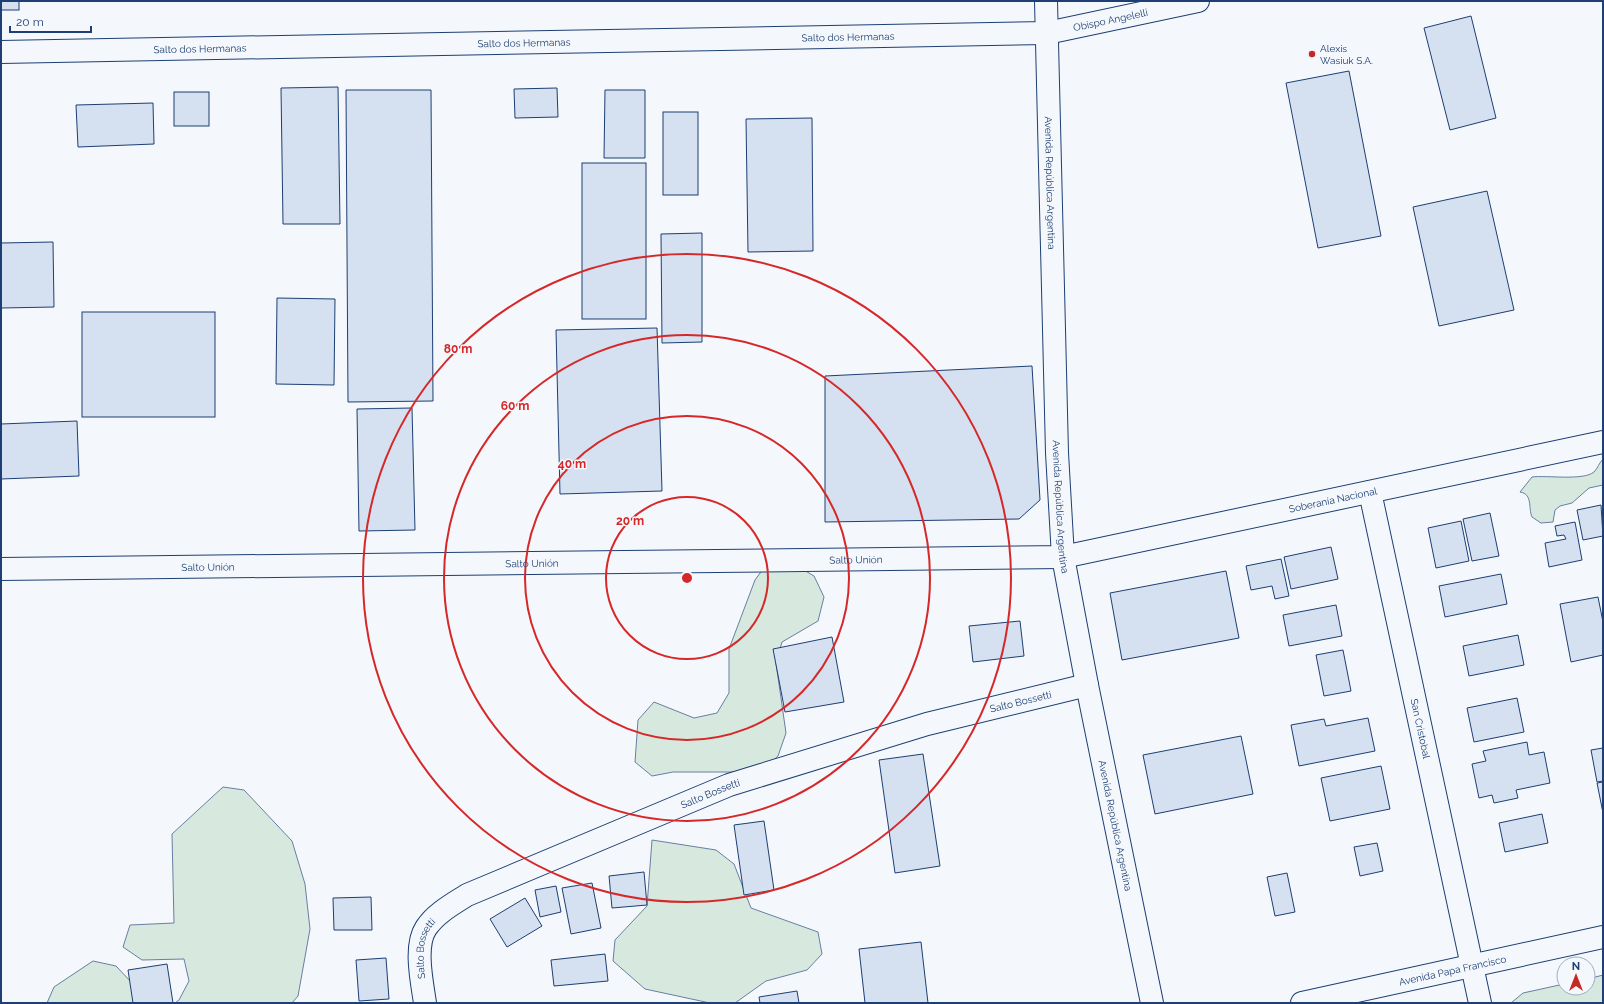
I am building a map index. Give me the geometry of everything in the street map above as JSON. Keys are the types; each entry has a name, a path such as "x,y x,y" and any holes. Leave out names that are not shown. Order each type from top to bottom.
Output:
{"street":[{"name":"Avenida República Argentina","path":"1046,1 1057,452 1063,557 1087,685 1152,1003"},
{"name":"Obispo Angelelli","path":"1047,33 1198,1"},
{"name":"Salto dos Hermanas","path":"1,52 1047,33"},
{"name":"Soberanía Nacional","path":"1063,557 1603,442"},
{"name":"San Cristobal","path":"1370,492 1480,1003"},
{"name":"Salto Unión","path":"1,569 1063,557"},
{"name":"Salto Bossetti","path":"425,1003 419,954 426,928 444,910 467,895 729,785 927,724 1087,685"},
{"name":"Avenida Papa Francisco","path":"1302,1003 1603,938"}],"shaded area":[{"path":"1603,459 1603,485 1589,488 1572,503 1560,506 1555,510 1553,522 1541,523 1532,517 1527,495 1520,492 1532,477 1574,477 1589,475 1594,472"},
{"path":"768,562 792,563 814,576 824,597 818,621 782,642 776,663 786,733 778,756 761,772 673,772 652,776 635,762 638,720 654,702 694,718 717,713 729,693 729,649 755,580"},
{"path":"223,787 244,790 292,841 305,884 310,929 298,996 292,1003 175,1003 179,1000 189,981 184,959 142,960 123,947 130,925 174,923 172,834"},
{"path":"652,840 716,850 734,864 751,908 818,932 822,954 807,970 766,981 735,1003 710,1003 645,989 613,961 615,940 647,906"},
{"path":"93,961 116,966 132,983 134,1003 47,1003 54,987"},
{"path":"1603,975 1603,1003 1511,1003 1523,993 1556,986 1556,996 1596,996 1596,977"}],"building":[{"path":"1,1 19,1 19,10 1,10"},
{"path":"1471,16 1496,118 1450,130 1424,28"},
{"path":"1349,71 1381,236 1318,248 1286,83"},
{"path":"338,87 340,224 283,224 281,88"},
{"path":"557,88 558,117 515,118 514,89"},
{"path":"346,90 431,90 433,401 348,402"},
{"path":"605,90 645,90 645,158 604,158"},
{"path":"174,92 209,92 209,126 174,126"},
{"path":"153,103 154,144 78,147 76,105"},
{"path":"663,112 698,112 698,195 663,195"},
{"path":"812,118 813,251 748,252 746,119"},
{"path":"582,163 646,163 646,319 582,319"},
{"path":"1487,191 1514,310 1439,326 1413,207"},
{"path":"702,233 702,342 662,343 661,234"},
{"path":"53,242 54,307 1,308 1,243"},
{"path":"277,298 335,299 334,385 276,384"},
{"path":"82,312 215,312 215,417 82,417"},
{"path":"657,328 662,491 560,494 556,330"},
{"path":"1032,366 1040,500 1019,519 825,522 825,376"},
{"path":"412,408 415,530 359,531 357,409"},
{"path":"77,421 79,476 1,479 1,424"},
{"path":"1601,505 1603,536 1583,540 1577,510"},
{"path":"1490,513 1499,556 1472,561 1463,519"},
{"path":"1461,521 1469,561 1436,568 1428,528"},
{"path":"1575,522 1582,560 1549,567 1545,543 1566,539 1564,535 1557,536 1555,526"},
{"path":"1331,547 1338,579 1291,589 1284,557"},
{"path":"1281,559 1289,596 1275,599 1272,586 1251,590 1246,566"},
{"path":"1226,571 1239,638 1122,660 1110,593"},
{"path":"1501,574 1507,604 1445,617 1439,586"},
{"path":"1598,597 1603,622 1603,655 1571,662 1560,604"},
{"path":"1336,605 1342,636 1289,646 1283,615"},
{"path":"1020,621 1024,656 973,662 969,626"},
{"path":"1518,635 1524,665 1469,676 1463,646"},
{"path":"832,637 844,702 785,712 773,649"},
{"path":"1343,650 1351,691 1324,696 1316,655"},
{"path":"1517,698 1524,732 1474,742 1467,708"},
{"path":"1368,718 1375,751 1299,766 1291,725 1324,719 1326,726"},
{"path":"1241,736 1253,794 1155,814 1143,755"},
{"path":"1527,742 1529,755 1544,752 1550,783 1516,790 1518,798 1494,803 1492,795 1479,798 1472,764 1486,761 1483,751"},
{"path":"1603,748 1603,781 1597,782 1591,750"},
{"path":"923,754 940,866 895,873 879,760"},
{"path":"1381,766 1390,809 1330,821 1321,778"},
{"path":"1603,782 1603,813 1597,783"},
{"path":"1542,814 1548,843 1505,852 1499,823"},
{"path":"764,821 774,890 744,895 734,825"},
{"path":"1377,843 1383,871 1360,876 1354,847"},
{"path":"644,872 647,905 612,908 609,876"},
{"path":"1287,873 1295,912 1275,916 1267,877"},
{"path":"592,883 601,928 571,934 562,888"},
{"path":"556,886 561,912 540,917 535,890"},
{"path":"371,897 372,930 334,930 333,898"},
{"path":"525,898 542,926 507,947 490,919"},
{"path":"921,942 928,1003 865,1003 859,949"},
{"path":"605,954 608,981 554,986 551,960"},
{"path":"386,958 389,999 359,1001 356,960"},
{"path":"167,964 173,1003 133,1003 128,970"},
{"path":"797,991 799,1003 760,1003 759,997"}],"place":[{"name":"Alexis Wasiuk S.A.","path":"1312,54"}]}
